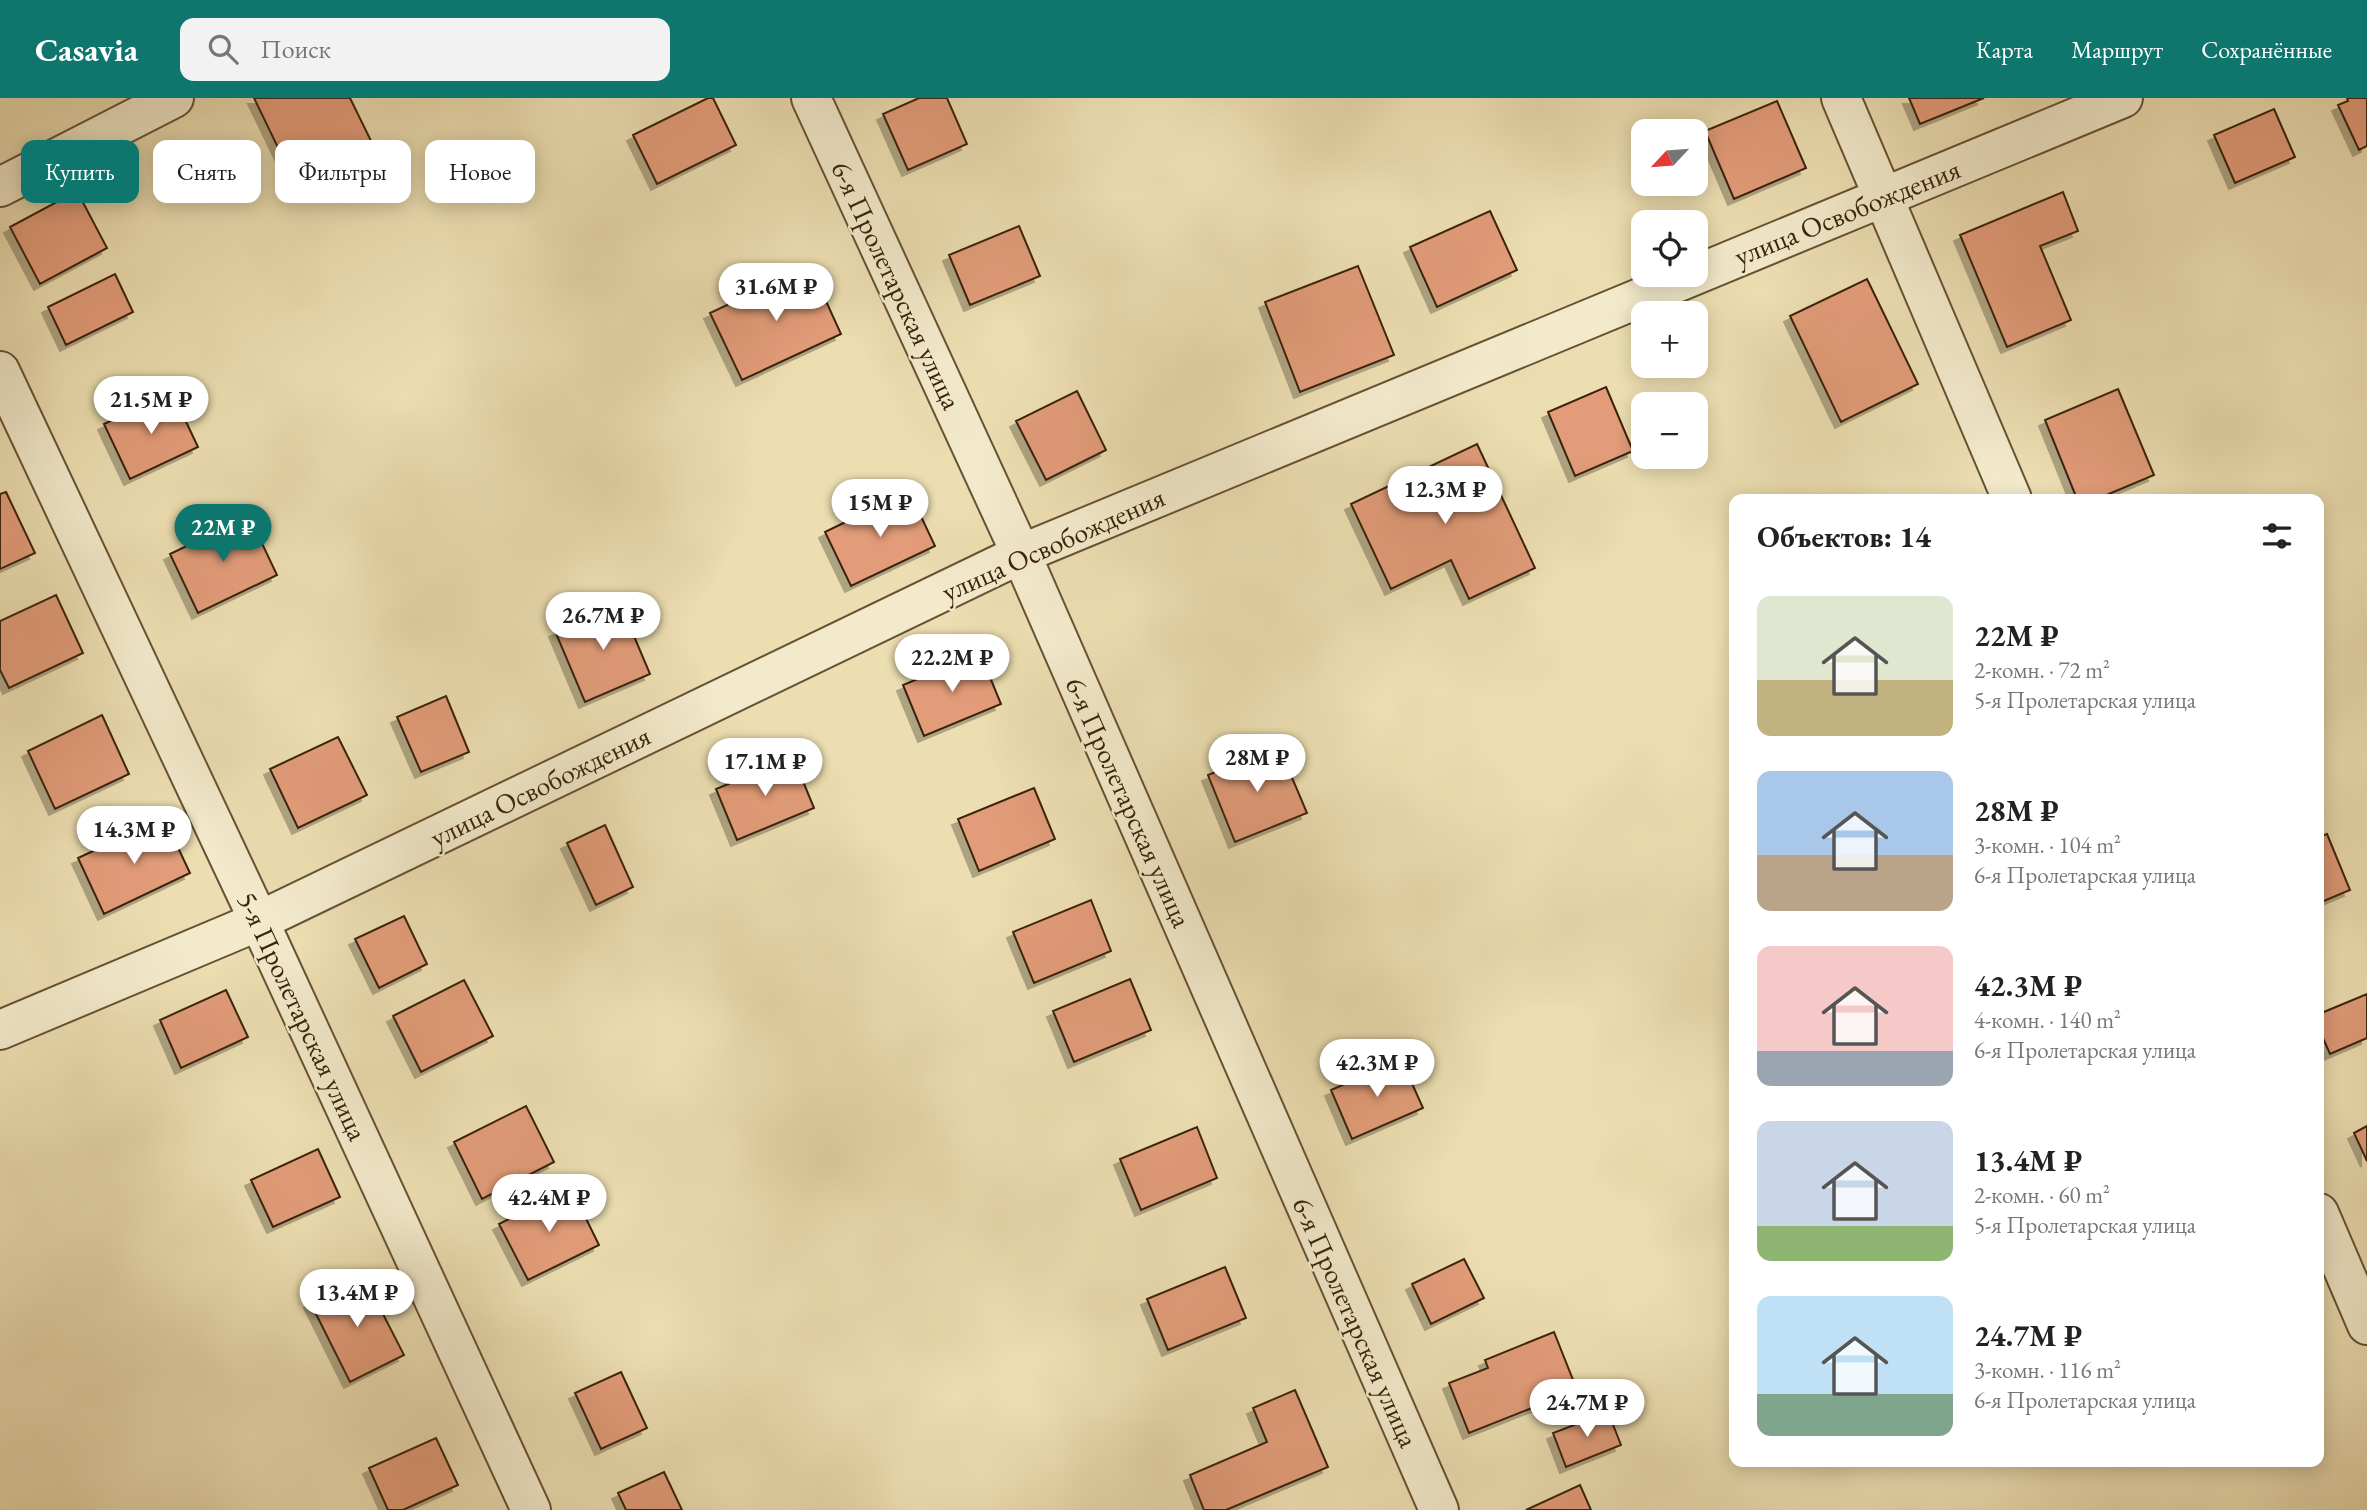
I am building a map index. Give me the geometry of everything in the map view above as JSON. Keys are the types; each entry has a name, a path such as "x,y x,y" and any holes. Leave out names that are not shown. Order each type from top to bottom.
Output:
{"street":[{"path":"0,187 174,98"},
{"name":"6-я Пролетарская улица","path":"811,98 1021,554 1438,1510"},
{"path":"1840,98 2010,494"},
{"name":"улица Освобождения","path":"0,1030 259,921 1021,554 2123,98"},
{"name":"5-я Пролетарская улица","path":"0,371 259,921 531,1510"},
{"path":"2324,1225 2367,1325"}],"building":[{"path":"254,98 350,98 371,140 275,140"},
{"path":"713,98 736,145 657,184 633,135"},
{"path":"919,98 947,98 967,144 908,170 883,114"},
{"path":"1909,98 1984,98 1920,124"},
{"path":"2347,98 2367,98 2367,146 2359,150 2338,105 2348,101"},
{"path":"1777,101 1806,168 1734,199 1708,138 1708,130"},
{"path":"2274,109 2295,157 2235,183 2214,135"},
{"path":"2063,192 2078,231 2040,246 2071,320 2007,347 1960,235"},
{"path":"55,203 83,203 107,248 40,284 10,227"},
{"path":"1490,211 1517,270 1437,307 1410,247"},
{"path":"1019,226 1040,276 970,305 949,255"},
{"path":"810,266 841,334 742,380 710,313"},
{"path":"1358,266 1394,355 1300,392 1265,302"},
{"path":"115,274 133,312 66,345 48,307"},
{"path":"1867,279 1918,384 1841,422 1790,316"},
{"path":"1606,387 1631,452 1575,476 1548,412"},
{"path":"2118,389 2154,475 2109,494 2075,494 2045,420"},
{"path":"1077,391 1106,450 1046,480 1016,421"},
{"path":"172,392 198,447 130,479 104,424"},
{"path":"1477,444 1535,568 1469,599 1451,560 1391,589 1351,504"},
{"path":"909,491 935,546 851,586 825,532"},
{"path":"6,492 35,553 0,569 0,494"},
{"path":"249,516 277,575 198,613 170,554"},
{"path":"56,595 83,653 9,688 0,670 0,621"},
{"path":"620,603 650,674 585,702 555,631"},
{"path":"980,653 1001,704 924,736 903,685"},
{"path":"446,696 469,752 421,772 397,717"},
{"path":"102,715 129,774 55,809 28,751"},
{"path":"338,737 367,795 298,828 270,769"},
{"path":"1279,747 1307,813 1235,842 1208,775"},
{"path":"793,757 814,808 737,840 716,789"},
{"path":"1034,788 1055,839 979,871 958,819"},
{"path":"164,818 190,873 104,914 78,858"},
{"path":"605,825 633,887 596,905 567,843"},
{"path":"2327,834 2350,890 2324,901 2324,835"},
{"path":"1091,900 1111,951 1034,983 1013,932"},
{"path":"404,916 427,964 379,988 355,939"},
{"path":"1130,979 1151,1030 1074,1062 1053,1011"},
{"path":"464,980 493,1036 421,1072 393,1016"},
{"path":"226,990 248,1037 181,1068 160,1020"},
{"path":"2367,994 2367,1038 2330,1054 2324,1040 2324,1012"},
{"path":"1401,1059 1423,1108 1352,1139 1331,1090"},
{"path":"526,1106 554,1162 482,1199 454,1142"},
{"path":"2367,1126 2367,1161 2354,1133"},
{"path":"1197,1127 1217,1178 1141,1210 1120,1159"},
{"path":"318,1149 340,1197 273,1227 251,1180"},
{"path":"571,1188 599,1245 528,1280 499,1224"},
{"path":"1464,1259 1484,1298 1431,1324 1412,1284"},
{"path":"1225,1267 1246,1318 1168,1350 1147,1299"},
{"path":"363,1275 404,1355 350,1382 310,1302"},
{"path":"1554,1332 1577,1390 1469,1433 1449,1383 1488,1368 1485,1360"},
{"path":"621,1372 647,1428 601,1449 575,1393"},
{"path":"1295,1390 1328,1467 1226,1510 1204,1510 1190,1475 1267,1442 1253,1408"},
{"path":"1608,1412 1621,1445 1566,1467 1553,1433"},
{"path":"436,1438 458,1485 403,1510 388,1510 369,1468"},
{"path":"664,1472 682,1510 626,1510 618,1493"},
{"path":"1580,1485 1591,1510 1526,1510"}]}
